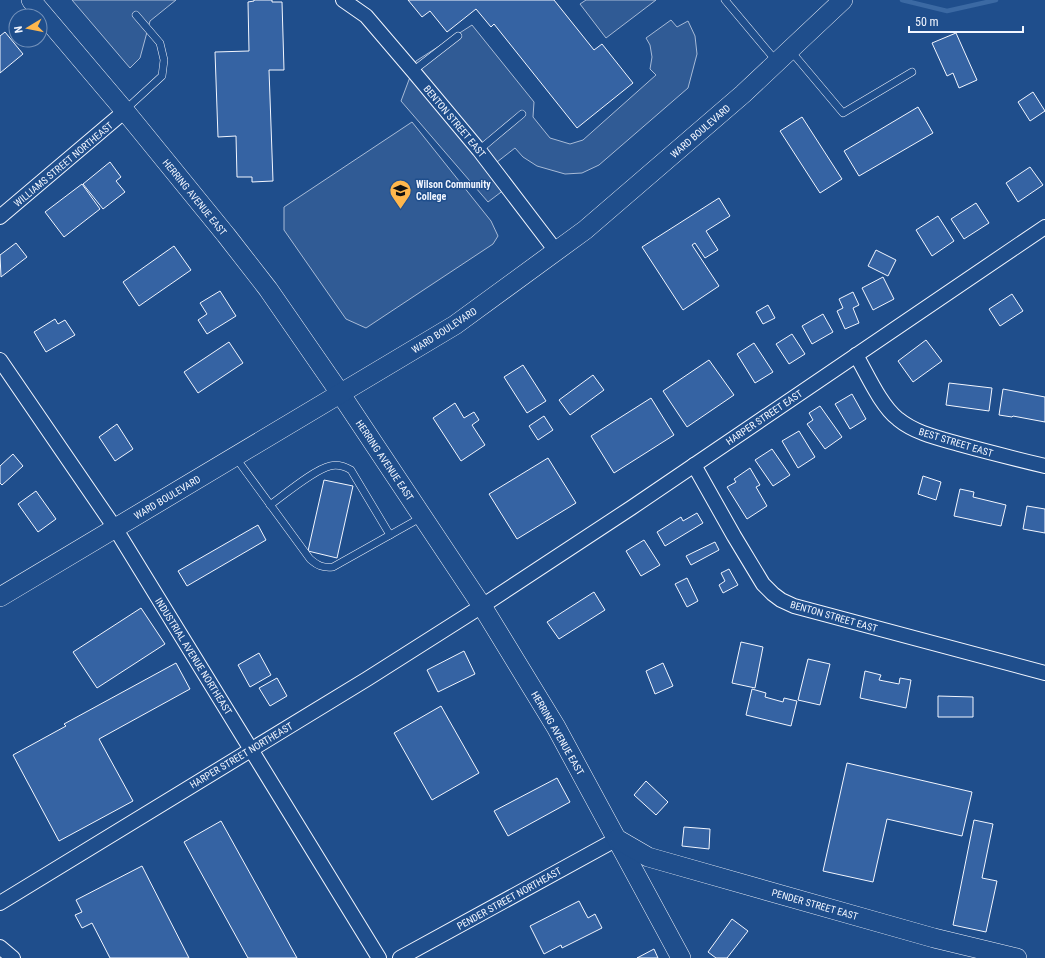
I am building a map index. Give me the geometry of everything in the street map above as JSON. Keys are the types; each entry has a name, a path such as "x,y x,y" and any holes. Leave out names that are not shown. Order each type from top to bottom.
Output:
{"main road":[{"name":"HERRING AVENUE EAST","path":"32,0 222,229 268,289 340,393 482,606 556,727 681,958"},
{"name":"WARD BOULEVARD","path":"0,597 455,325 556,251 602,214 743,94 843,0"},
{"name":"PENDER STREET EAST","path":"617,839 648,857 934,938 1017,958"}],"street":[{"name":"BENTON STREET EAST","path":"343,0 366,16 413,71 479,150 556,251"},
{"name":"WILLIAMS STREET NORTHEAST","path":"0,217 125,111"},
{"name":"HARPER STREET EAST","path":"482,606 694,465 1045,227"},
{"name":"BEST STREET EAST","path":"856,355 886,407 898,419 913,428 952,442 1045,466"},
{"name":"INDUSTRIAL AVENUE NORTHEAST","path":"0,360 115,528 379,958"},
{"name":"BENTON STREET EAST","path":"694,465 763,584 781,600 794,606 1045,673"},
{"name":"HARPER STREET NORTHEAST","path":"0,903 367,679 482,606"},
{"name":"PENDER STREET NORTHEAST","path":"400,958 617,839"},
{"path":"0,947 13,958"}],"lane":[{"path":"725,0 843,113 912,72"},
{"path":"125,111 162,76 164,60 160,43 136,15"},
{"path":"413,71 458,36"},
{"path":"479,150 522,114"},
{"path":"235,456 310,560 324,568 333,567 423,516"},
{"path":"270,505 320,470 330,466 342,465 351,470 390,535"}],"shaded area":[{"path":"72,0 176,0 150,21 140,58 130,68"},
{"path":"586,0 656,0 606,38 580,4"},
{"path":"671,20 677,27 688,21 695,36 697,54 688,88 599,165 582,173 565,174 537,166 523,157 515,148 497,162 513,183 488,202 401,101 416,61 472,25 534,102 533,117 550,138 570,144 583,140 656,75 650,69 652,57 650,45 646,38"},
{"path":"412,122 491,221 498,236 493,244 366,328 346,319 284,230 284,207"}],"building":[{"path":"254,0 272,0 272,2 282,2 284,70 269,70 273,181 252,182 252,177 237,177 236,136 218,137 215,52 249,51 248,2"},
{"path":"408,0 554,0 594,50 602,44 633,83 577,128 494,24 491,27 476,9 447,32 430,11 422,17"},
{"path":"5,32 8,36 8,48 18,48 23,54 0,73 0,36"},
{"path":"956,33 977,80 959,88 953,73 947,76 932,43"},
{"path":"1033,92 1045,111 1030,121 1018,102"},
{"path":"918,107 933,133 859,176 844,151"},
{"path":"802,117 842,179 820,193 780,131"},
{"path":"110,162 121,177 116,181 125,192 103,209 83,184"},
{"path":"1030,167 1043,185 1018,202 1006,183"},
{"path":"82,184 100,209 64,237 45,212"},
{"path":"719,198 730,216 706,231 718,250 705,258 695,243 692,245 719,286 683,310 642,247"},
{"path":"976,203 989,223 964,239 951,219"},
{"path":"938,216 954,241 932,256 916,230"},
{"path":"16,243 27,257 1,277 0,255"},
{"path":"174,246 191,270 139,306 123,282"},
{"path":"876,250 896,260 888,276 868,266"},
{"path":"883,277 894,299 873,310 862,288"},
{"path":"220,291 236,316 207,334 198,320 207,314 200,303"},
{"path":"853,292 859,305 853,308 859,323 845,329 837,311 843,308 839,299"},
{"path":"1012,294 1023,311 1000,326 989,309"},
{"path":"768,305 775,318 763,324 756,312"},
{"path":"823,314 833,332 812,344 802,326"},
{"path":"55,319 58,324 65,320 75,335 46,352 34,332"},
{"path":"792,334 805,354 789,364 776,344"},
{"path":"926,340 942,361 913,382 898,361"},
{"path":"229,342 243,363 198,393 184,372"},
{"path":"754,343 773,372 755,383 737,354"},
{"path":"709,360 734,395 687,427 663,391"},
{"path":"523,365 546,401 527,413 504,377"},
{"path":"593,375 604,390 570,415 559,400"},
{"path":"949,383 992,388 989,411 946,405"},
{"path":"1003,389 1045,397 1045,422 999,415"},
{"path":"852,394 866,419 850,429 835,404"},
{"path":"651,398 674,435 614,473 591,436"},
{"path":"455,403 464,418 474,412 479,420 472,425 485,445 461,461 433,418"},
{"path":"820,406 842,437 825,449 807,424 813,420 809,413"},
{"path":"544,416 553,430 538,440 529,426"},
{"path":"117,424 133,449 115,461 99,437"},
{"path":"799,431 815,457 798,468 782,441"},
{"path":"772,449 790,475 773,486 755,460"},
{"path":"13,454 23,466 2,485 0,483 0,466"},
{"path":"548,458 576,503 517,539 489,494"},
{"path":"750,468 760,485 756,487 767,506 747,519 727,487 736,482 734,479"},
{"path":"923,476 941,482 936,500 918,494"},
{"path":"324,480 353,486 337,558 308,551"},
{"path":"960,489 974,492 973,497 1006,505 1001,526 954,516"},
{"path":"36,491 56,519 38,532 18,504"},
{"path":"1027,506 1045,509 1045,533 1023,529"},
{"path":"697,513 703,523 665,546 657,532 681,517 683,521"},
{"path":"258,525 266,540 187,586 178,571"},
{"path":"644,540 660,565 641,576 626,551"},
{"path":"715,542 719,550 691,565 686,556"},
{"path":"729,569 738,585 723,593 719,585 725,581 721,573"},
{"path":"687,578 698,601 687,607 675,584"},
{"path":"594,592 605,610 559,639 547,622"},
{"path":"141,608 165,644 97,688 73,652"},
{"path":"741,642 763,647 755,688 732,683"},
{"path":"464,651 475,674 438,692 427,670"},
{"path":"259,653 271,675 250,687 238,665"},
{"path":"808,659 830,664 820,705 798,700"},
{"path":"176,663 190,689 99,739 133,801 59,841 13,755 66,726 64,724"},
{"path":"663,663 673,686 655,694 646,671"},
{"path":"865,671 881,675 879,680 899,684 900,678 911,680 906,708 860,698"},
{"path":"277,678 287,696 270,706 259,688"},
{"path":"752,689 766,693 765,697 783,702 784,698 797,701 791,726 746,715"},
{"path":"938,696 973,697 973,717 938,717"},
{"path":"441,706 479,773 432,800 394,733"},
{"path":"847,763 972,792 962,836 887,819 873,882 823,871"},
{"path":"557,778 570,802 508,836 494,811"},
{"path":"646,781 668,802 656,815 634,795"},
{"path":"974,820 993,824 982,878 997,881 986,932 953,925"},
{"path":"221,821 297,958 248,958 184,842"},
{"path":"684,827 710,829 709,849 682,846"},
{"path":"142,866 189,958 110,958 92,923 82,928 75,915 82,912 76,900"},
{"path":"579,901 588,918 595,914 602,928 562,948 561,945 544,954 530,926"},
{"path":"732,919 748,931 727,958 716,958 708,952"},
{"path":"654,949 658,958 637,958"}],"waterway":[{"path":"902,0 947,11 996,0"}],"place":[{"name":"Wilson Community College","path":"400,210"}]}
